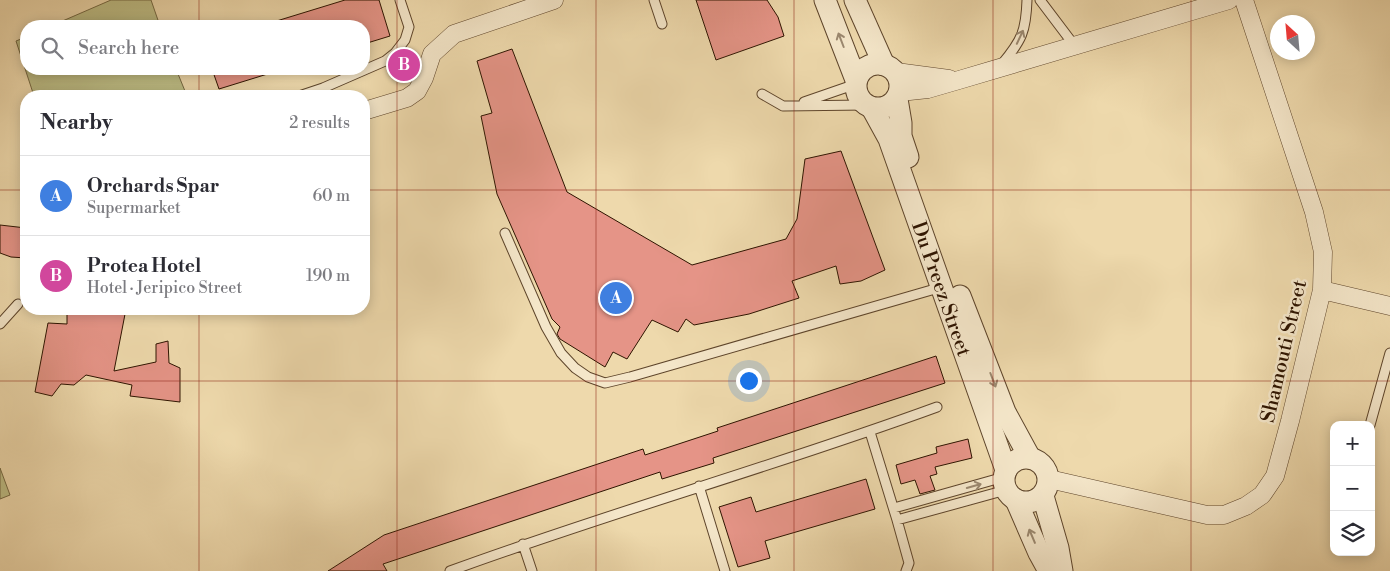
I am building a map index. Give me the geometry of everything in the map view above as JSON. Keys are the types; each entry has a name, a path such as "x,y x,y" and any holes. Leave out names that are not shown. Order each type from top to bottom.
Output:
{"street":[{"path":"370,109 407,98 417,91 424,78 432,54 454,34 554,0"},
{"path":"825,0 856,82 858,96 869,107 886,108 894,82"},
{"name":"Du Preez Street","path":"855,0 894,82 901,123 901,136 931,220 1006,412 1030,458"},
{"path":"856,82 860,74 870,65 894,82 959,80 1229,0"},
{"name":"Shamouti Street","path":"1046,488 1207,515 1224,514 1246,506 1262,494 1275,476 1322,290 1323,252 1314,212 1244,0"},
{"name":"Du Preez Street","path":"869,107 889,139 942,287 1008,484 1049,571"},
{"path":"1322,290 1390,306"},
{"path":"1046,488 1037,500 1030,502 1008,484 1016,460 1030,458 1042,464 1046,470 1046,488 1062,571"}],"lane":[{"path":"370,69 396,53 405,40 409,26 400,0"},
{"path":"654,0 662,24"},
{"path":"999,68 1014,50 1022,36 1026,24 1027,0"},
{"path":"1040,0 1074,45"},
{"path":"328,90 357,75"},
{"path":"792,105 825,96 856,82"},
{"path":"762,94 783,106 869,107"},
{"path":"505,233 546,328 561,353 574,368 588,377 605,383 942,287"},
{"path":"0,324 18,304"},
{"path":"1371,421 1390,353"},
{"path":"450,571 523,544 870,432 937,407"},
{"path":"870,432 894,508 908,562 906,571"},
{"path":"894,508 946,494 1008,484"},
{"path":"897,520 950,505 1008,484"},
{"path":"699,486 725,571"},
{"path":"946,494 950,505"},
{"path":"523,544 532,571"}],"green space":[{"path":"111,0 151,0 158,20 65,20"},
{"path":"20,39 20,53 16,41"},
{"path":"27,75 178,75 185,90 32,90"},
{"path":"0,468 10,495 0,499"}],"building":[{"path":"345,0 379,0 390,36 370,42 370,20 280,20"},
{"path":"696,0 767,0 778,17 784,36 716,60"},
{"path":"512,49 567,192 692,265 786,239 797,219 805,159 841,151 885,270 861,281 840,284 836,266 792,281 799,298 749,314 694,325 686,319 678,332 652,320 627,359 613,352 605,367 560,339 557,334 560,327 552,319 497,194 481,116 492,113 477,61"},
{"path":"214,75 264,75 219,89"},
{"path":"0,225 20,227 20,258 0,253"},
{"path":"67,315 125,315 114,371 156,362 156,344 168,341 169,363 180,368 180,402 130,396 132,385 86,375 74,385 61,384 52,396 35,392 48,323 67,324"},
{"path":"936,356 945,383 713,458 714,463 662,479 660,472 383,564 387,571 328,571 384,535 643,449 645,455 718,431 717,428"},
{"path":"968,439 972,458 935,467 937,474 930,476 935,490 920,494 915,480 901,484 896,465 937,453 936,447"},
{"path":"866,479 875,509 765,541 770,558 738,567 719,507 751,497 756,512"}],"place":[{"name":"Protea Hotel","path":"404,65"},
{"name":"Orchards Spar","path":"616,298"}]}
